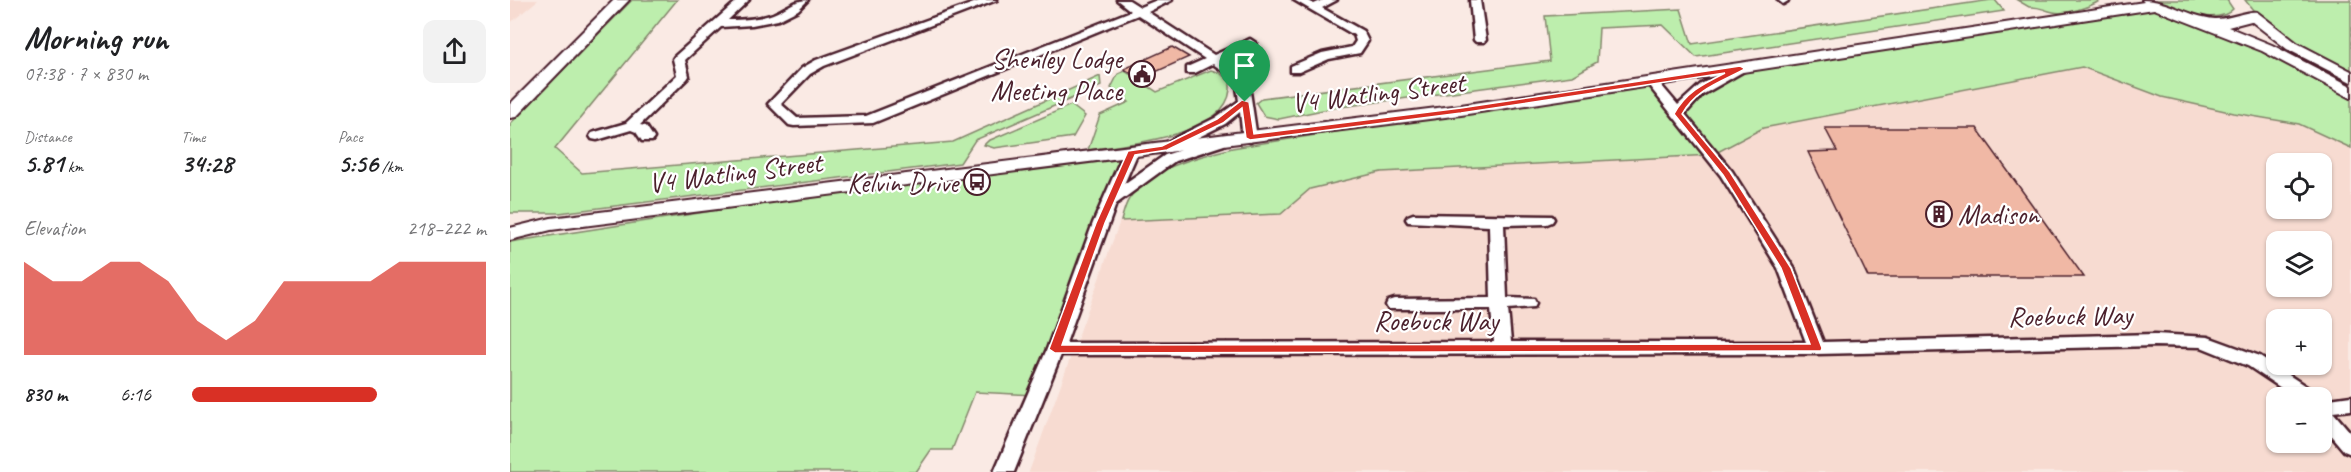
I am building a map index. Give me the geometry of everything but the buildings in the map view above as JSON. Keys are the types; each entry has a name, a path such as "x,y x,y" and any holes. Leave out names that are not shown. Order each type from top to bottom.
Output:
{"street":[{"path":"510,113 622,0"},
{"path":"597,136 631,126 683,76 679,59 744,0"},
{"path":"718,24 752,22 778,16 796,7 802,0"},
{"path":"992,0 820,63 806,71 774,104 794,122 868,120 1167,0"},
{"path":"1122,0 1215,58 1242,78 1250,138"},
{"path":"1295,69 1326,56 1356,50 1362,41 1359,33 1299,0"},
{"path":"1314,8 1332,0"},
{"path":"1476,0 1480,40"},
{"path":"2152,2 2267,48 2351,93"},
{"name":"V4 Watling Street","path":"510,234 534,227 1461,110 2014,26 2152,2"},
{"path":"2193,19 2231,23 2246,20 2249,8 2292,46 2351,77"},
{"path":"1191,70 1249,42"},
{"path":"1342,53 1354,60"},
{"path":"1678,114 1684,102 1697,90 1740,68"},
{"path":"1652,82 1727,174 1786,268 1817,348"},
{"path":"1164,148 1220,121 1245,102"},
{"path":"631,126 641,129 647,138"},
{"path":"1111,202 1153,168 1170,158 1219,141"},
{"path":"1004,472 1055,349 1100,223 1131,152"},
{"path":"1413,219 1496,221 1547,219"},
{"path":"1496,221 1503,348"},
{"name":"V4 Watling Street","path":"510,225 534,227"},
{"path":"1394,305 1528,303"},
{"name":"Roebuck Way","path":"1055,349 1817,348 2156,340 2202,341 2254,361 2293,387"},
{"path":"2332,408 2351,403"},
{"path":"2332,422 2351,446"}],"shaded area":[{"path":"510,0 538,0 510,23"},
{"path":"2082,67 2162,97 2299,124 2351,148 2351,472 1029,472 1120,221 1281,214 1310,189 1381,172 1712,155 1763,128"}],"green space":[{"path":"632,0 677,0 555,149 582,173 953,142 1100,76 1101,86 975,140 960,163 559,213 510,213 510,124"},
{"path":"1995,0 2004,11 1696,57 1663,25 1599,28 1597,62 1572,76 1333,108 1279,119 1264,116 1256,103 1262,98 1550,61 1545,16 1681,9 1692,44"},
{"path":"2017,0 2101,0 2078,10 2058,13 2029,7"},
{"path":"2155,0 2227,0 2233,9 2226,14 2206,17 2183,12"},
{"path":"2245,0 2351,0 2351,77 2252,15 2253,10"},
{"path":"2155,5 2267,48 2351,94 2351,148 2299,124 2162,97 2082,67 1763,128 1712,155 1381,172 1310,189 1281,214 1121,221 1129,199 1139,188 1162,171 1232,148 1652,82 1678,113 1684,102 1740,68"},
{"path":"1211,70 1220,73 1230,82 1227,100 1215,115 1197,126 1175,134 1126,145 1088,150 1100,115 1129,102 1111,88 1118,74 1125,71 1157,92"},
{"path":"1071,105 1085,116 1073,137 994,148 984,145 988,141"},
{"path":"1131,152 1035,395 975,392 952,450 931,450 916,472 510,472 510,242 966,172"}],"place":[{"name":"Shenley Lodge Meeting Place","path":"1142,74"},
{"name":"Kelvin Drive","path":"977,182"},
{"name":"Madison","path":"1939,214"}],"route":[{"path":"1740,68 1697,90 1684,102 1678,114 1727,174 1786,268 1817,348 1106,347 1055,349 1100,223 1131,152 1164,148 1220,121 1245,102 1250,138 1461,110 1740,68"}]}
